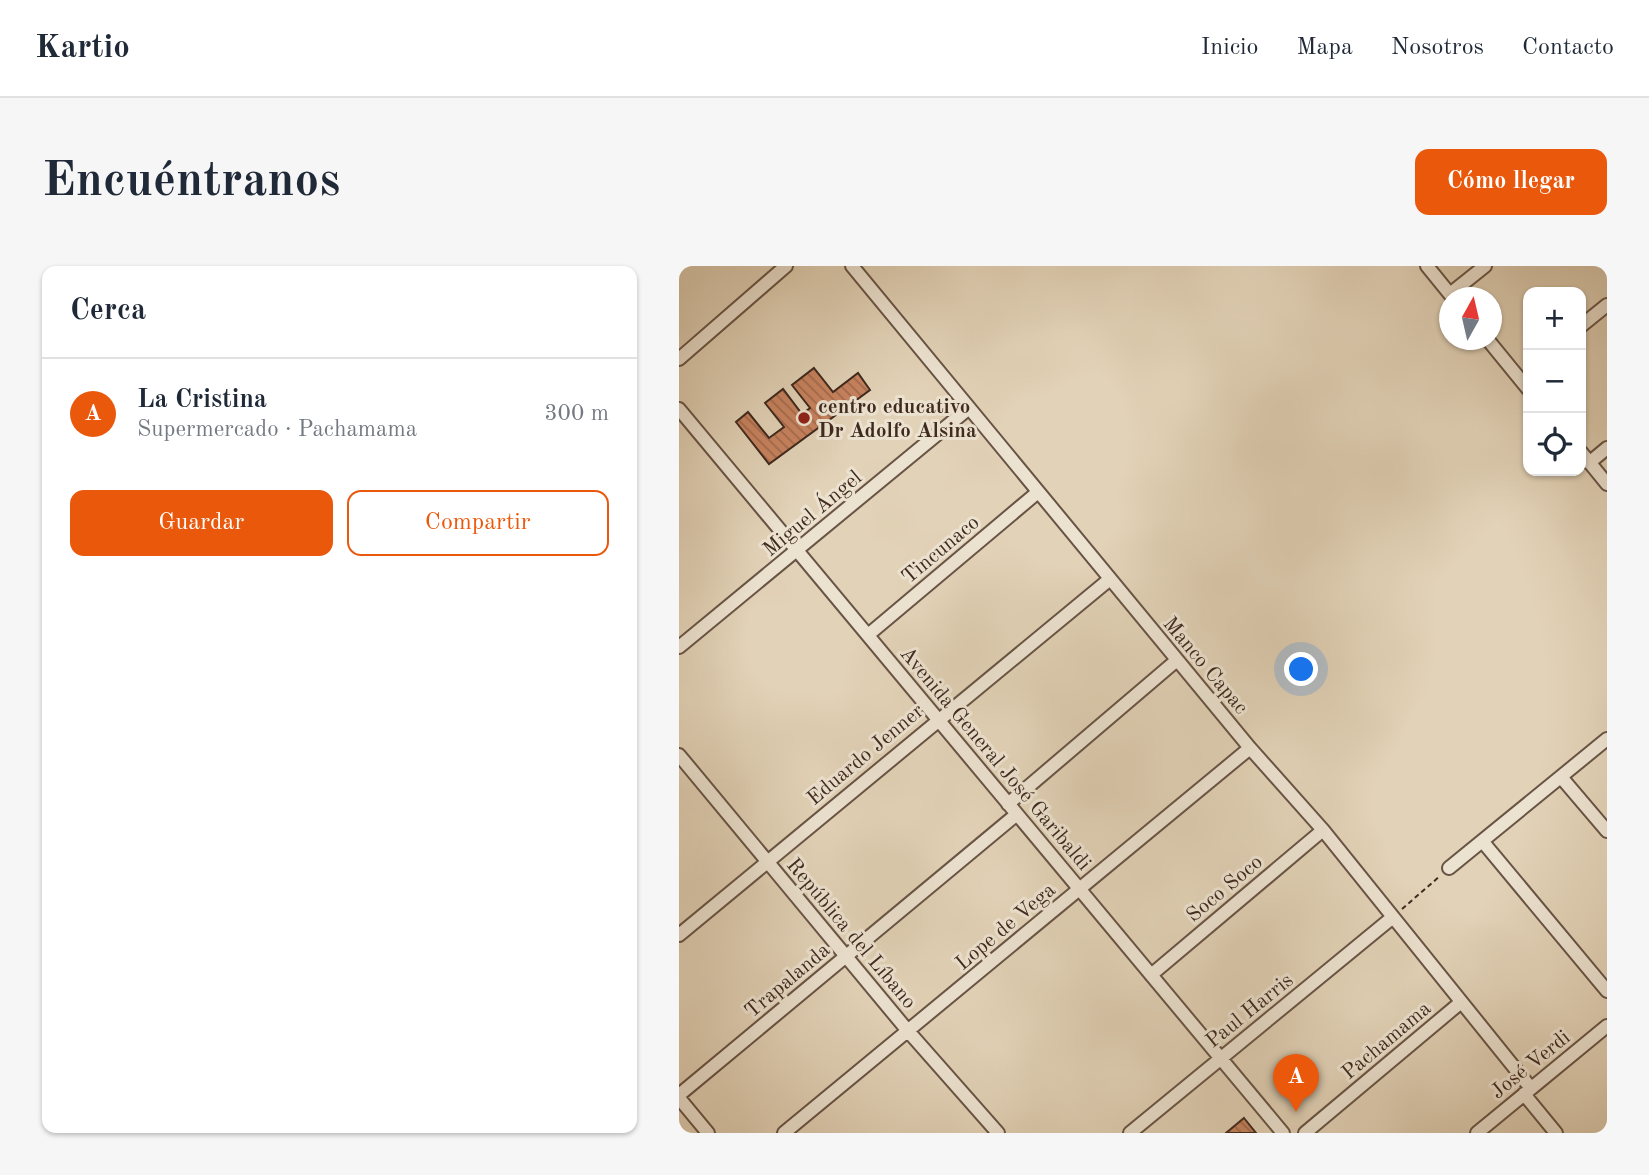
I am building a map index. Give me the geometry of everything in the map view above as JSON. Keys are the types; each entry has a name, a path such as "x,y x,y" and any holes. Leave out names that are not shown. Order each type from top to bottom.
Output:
{"street":[{"path":"679,359 786,266"},
{"name":"Manco Capac","path":"852,266 1393,917 1527,1091 1556,1133"},
{"path":"1427,266 1444,287"},
{"path":"1461,287 1485,266"},
{"path":"1586,322 1607,305"},
{"path":"1498,350 1523,373"},
{"name":"Miguel Ángel","path":"679,647 969,408"},
{"name":"Avenida General José Garibaldi","path":"679,409 1283,1133"},
{"path":"1590,463 1607,448"},
{"path":"1586,458 1607,484"},
{"name":"Tincunaco","path":"868,635 1038,492"},
{"name":"Eduardo Jenner","path":"679,934 1110,579"},
{"name":"Trapalanda","path":"679,1097 846,956 1177,660"},
{"path":"1449,868 1607,738"},
{"name":"Lope de Vega","path":"784,1133 1250,748"},
{"name":"República del Líbano","path":"679,755 908,1031 998,1133"},
{"path":"1561,776 1607,831"},
{"name":"Soco Soco","path":"1151,975 1322,830"},
{"path":"1483,842 1607,991"},
{"name":"Paul Harris","path":"1130,1133 1393,917"},
{"name":"Pachamama","path":"1305,1133 1460,1003"},
{"name":"José Verdi","path":"1477,1133 1607,1026"},
{"path":"679,1097 708,1133"}],"path":[{"path":"1393,917 1449,868"}],"building":[{"name":"centro educativo Dr Adolfo Alsina","path":"814,368 833,392 858,373 870,390 769,464 736,422 748,412 769,438 784,427 765,403 783,389 802,414 810,408 792,385"},
{"path":"1244,1118 1256,1133 1226,1133"}],"place":[{"name":"centro educativo Dr Adolfo Alsina","path":"804,418"},
{"name":"La Cristina","path":"1296,1112"}]}
